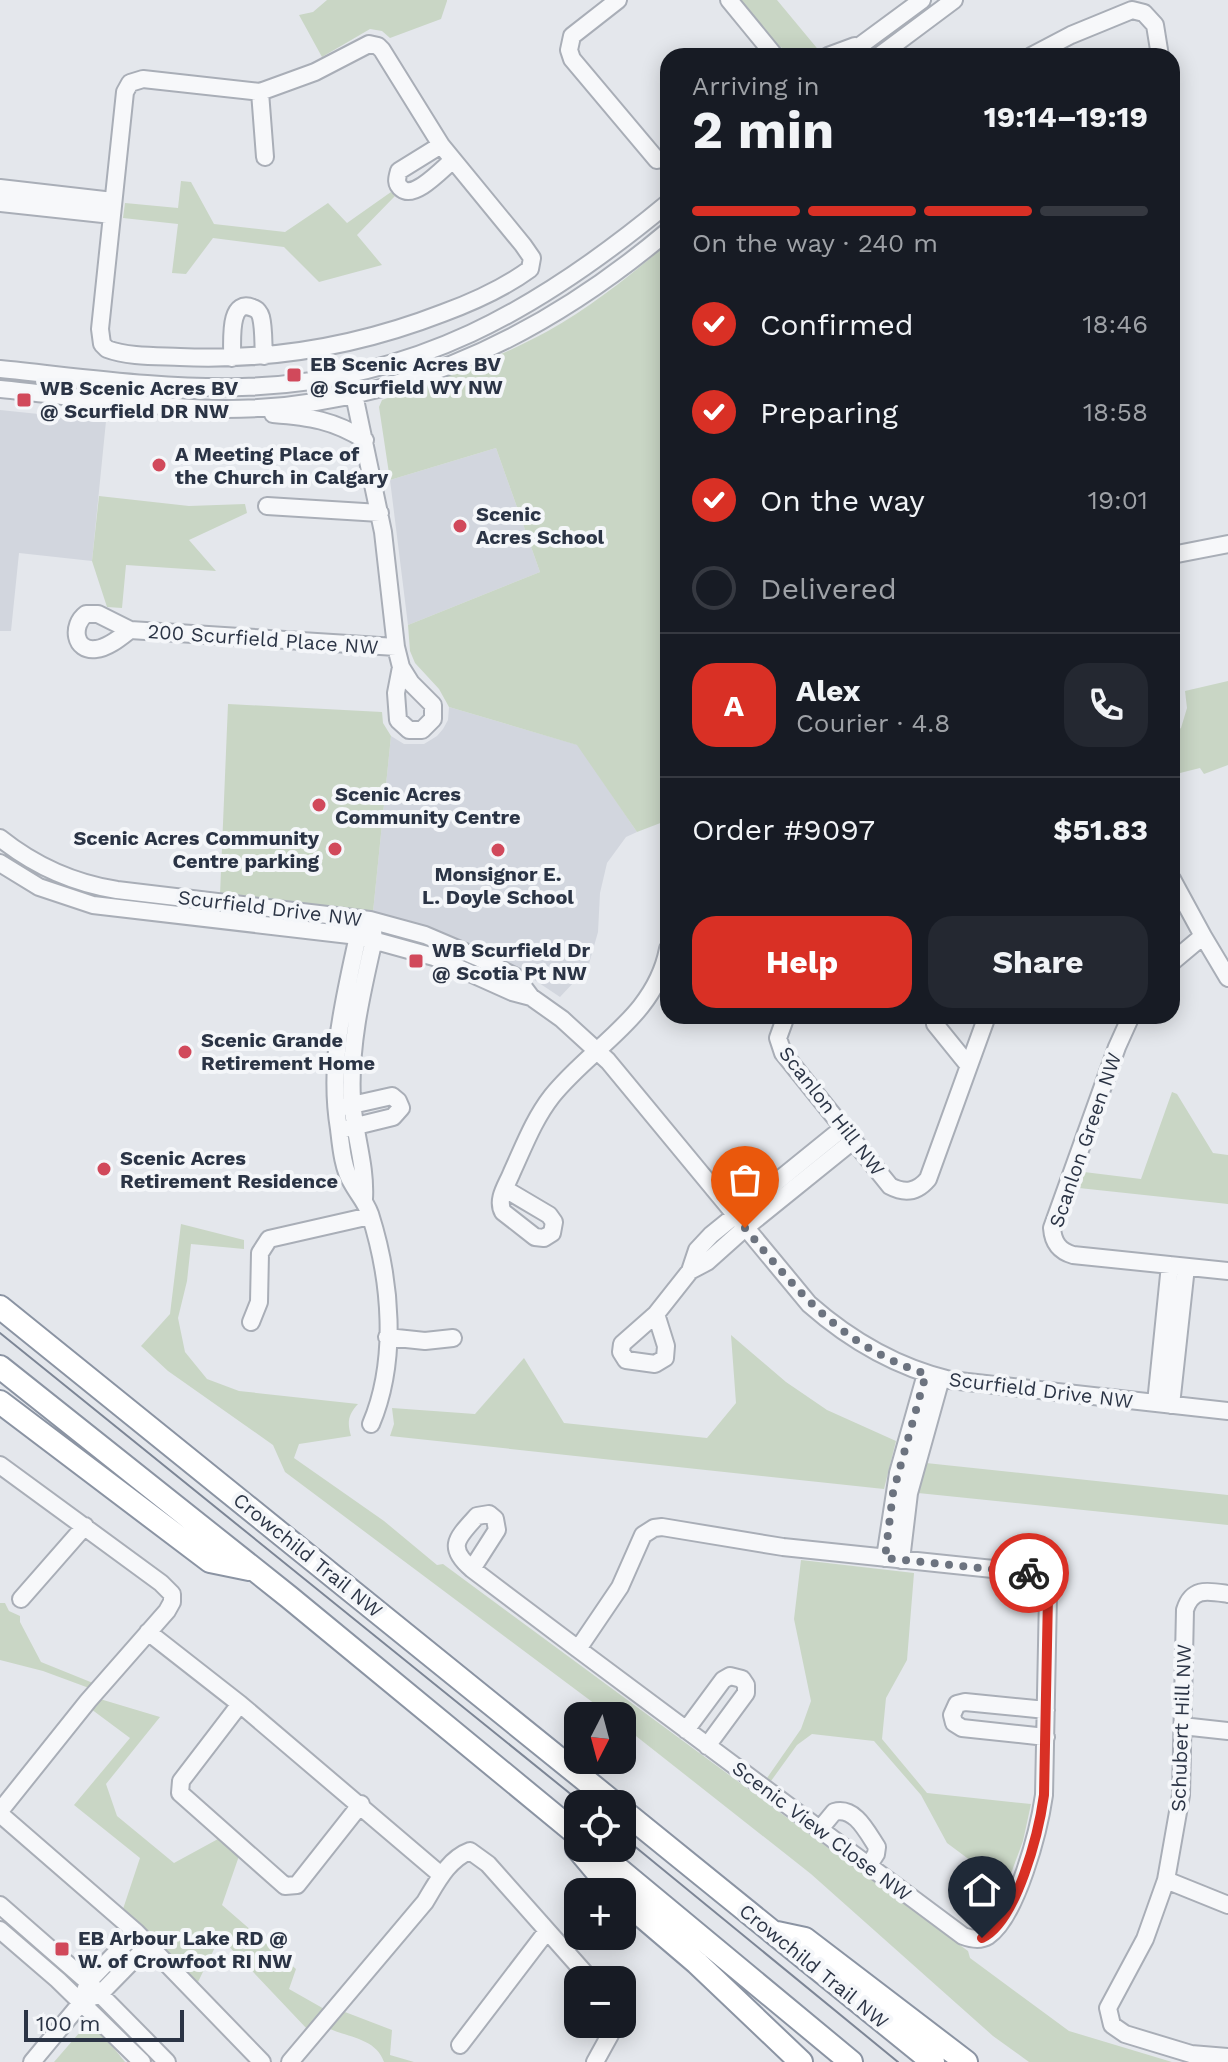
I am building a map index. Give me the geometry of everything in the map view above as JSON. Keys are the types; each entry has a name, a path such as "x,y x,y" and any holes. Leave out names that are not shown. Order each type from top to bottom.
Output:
{"highway":[{"name":"Crowchild Trail NW","path":"0,1307 598,1790"},
{"path":"0,1367 256,1571 564,1823"},
{"path":"0,1402 210,1561 256,1571"},
{"path":"0,1413 49,1448 73,1459"},
{"path":"537,1801 602,1878"},
{"name":"Crowchild Trail NW","path":"636,1821 933,2062"},
{"path":"610,1862 851,2062"},
{"path":"636,1911 697,1963 801,2062"},
{"path":"772,1932 805,1939 966,2062"}],"street":[{"path":"618,0 572,36 569,50 572,59 657,160"},
{"path":"729,0 770,48"},
{"path":"856,48 922,0"},
{"path":"890,48 954,0"},
{"path":"1046,48 1132,10 1144,13 1155,25 1159,48"},
{"path":"849,48 864,42"},
{"path":"374,44 382,50 441,145 523,245 532,258 530,269 469,302 405,328 335,346 232,358 114,351 102,344 100,329 125,92 130,83 143,79 260,92 315,72 363,45 374,44"},
{"path":"260,92 265,157"},
{"path":"441,145 402,168 397,179 400,188 407,192 416,191 453,160"},
{"path":"0,188 113,208"},
{"path":"0,203 113,208"},
{"path":"0,369 134,383 211,387 288,384 350,374 428,351 527,306 596,261 660,209"},
{"path":"0,389 177,408 253,408 354,394 431,373 519,335 590,293 660,237"},
{"path":"232,358 233,317 238,310 246,307 255,309 261,317 264,356"},
{"path":"0,361 18,371"},
{"path":"350,374 380,513 401,667"},
{"path":"253,408 327,421 344,426 365,440"},
{"path":"267,506 380,513"},
{"path":"1180,553 1228,544"},
{"name":"200 Scurfield Place NW","path":"130,630 396,647"},
{"name":"Scurfield Drive NW","path":"0,838 35,862 77,881 102,887 370,920 425,935 516,977 531,997 598,1050 792,1284 827,1320 875,1352 933,1376 1228,1411"},
{"name":"Scurfield Drive NW","path":"0,863 39,887 79,902 107,908 366,938 434,957 512,992 531,997"},
{"path":"1180,894 1228,978"},
{"path":"163,915 168,895"},
{"path":"370,920 336,1045 347,1128 350,1181 364,1199 370,1216 388,1297 382,1391 371,1424"},
{"path":"1180,955 1203,936"},
{"path":"505,1189 542,1110 572,1073 647,1001 660,977"},
{"name":"Scanlon Hill NW","path":"783,1024 778,1038 780,1049 890,1186 904,1192 921,1186 928,1179 984,1024"},
{"path":"935,1024 969,1066"},
{"name":"Scanlon Green NW","path":"1127,1024 1052,1233 1059,1249 1068,1254 1228,1271"},
{"path":"344,1107 388,1096 400,1104 399,1112 393,1117 347,1128"},
{"path":"656,1314 690,1271 697,1250 740,1222 849,1134"},
{"path":"251,1322 259,1302 260,1253 269,1239 370,1216"},
{"path":"1164,1404 1178,1266"},
{"path":"387,1337 425,1341 453,1338"},
{"path":"893,1559 895,1483 933,1376"},
{"path":"0,1465 172,1594 167,1611 88,1701 0,1812 136,1932 262,2062"},
{"path":"21,1599 85,1526"},
{"name":"Scenic View Close NW","path":"654,1528 746,1542 1031,1573 1043,1581 1048,1595 1044,1795 1033,1848 1012,1902 987,1936 977,1939 963,1936 578,1649 620,1587 640,1539 654,1528"},
{"path":"472,1569 578,1649"},
{"name":"Schubert Hill NW","path":"1228,1594 1198,1592 1191,1596 1186,1605 1183,1617 1181,1795 1166,1880 1145,1939 1109,2003 1110,2021 1125,2034 1191,2054 1228,2057"},
{"path":"148,1632 361,1804 441,1875"},
{"path":"686,1730 723,1680 730,1676 742,1679 746,1685 744,1697 707,1746"},
{"path":"1046,1710 965,1702 954,1707 952,1715 954,1723 962,1728 1046,1737"},
{"path":"240,1704 181,1781 180,1793 285,1886 297,1885 361,1804"},
{"path":"1182,1726 1228,1731"},
{"path":"820,1829 837,1811 845,1810 853,1814 877,1847 869,1865"},
{"path":"290,2062 425,1902 441,1875 464,1853 475,1853 488,1864 578,1966"},
{"path":"1166,1880 1228,1905"},
{"path":"0,1905 94,1988 167,2062"},
{"path":"0,1930 142,2062"},
{"path":"460,2045 547,1931"},
{"path":"32,2062 136,1932"},
{"path":"94,1988 148,1945"},
{"path":"599,2060 609,2038"}],"shaded area":[{"path":"0,410 106,421 92,561 19,553 11,631 0,631"},
{"name":"Scenic Acres School","path":"496,448 540,572 408,625 390,480"},
{"name":"Monsignor E. L. Doyle School","path":"449,707 578,745 637,832 626,837 607,863 600,893 598,932 588,967 560,997 506,961 478,947 432,928 373,912 391,736 404,744 424,744 443,729 448,720"}],"green space":[{"path":"327,0 447,1 441,19 390,38 382,31 370,29 322,57 299,15 313,12"},
{"path":"739,0 777,0 817,48 783,48 764,32"},
{"path":"181,181 191,182 214,224 285,232 328,203 347,223 391,192 395,196 357,235 382,265 319,282 284,247 213,238 186,274 172,273 178,224 123,218 125,203 178,208"},
{"path":"660,250 660,823 637,832 577,745 449,707 439,689 415,663 410,651 408,625 540,572 496,448 390,480 379,407 382,400 487,360 548,331 580,312"},
{"path":"99,496 189,506 245,504 247,513 189,540 216,571 126,565 122,608 107,607 92,561"},
{"path":"1228,681 1228,765 1204,774 1200,768 1180,773 1180,729 1187,708 1185,691"},
{"path":"228,704 382,712 383,723 391,736 373,912 220,895"},
{"path":"1172,1092 1177,1094 1213,1153 1228,1155 1228,1204 1079,1188 1084,1172 1141,1179"},
{"path":"181,1224 244,1240 244,1249 191,1244 187,1281 178,1318 185,1352 207,1379 239,1391 358,1404 349,1419 351,1436 299,1444 294,1458 384,1521 437,1565 443,1564 630,1702 592,1702 285,1472 273,1445 168,1371 141,1346 170,1314"},
{"path":"731,1335 786,1382 827,1410 896,1441 884,1489 390,1436 394,1424 392,1408 475,1414 524,1358 564,1423 707,1438 736,1403"},
{"path":"926,1463 1228,1495 1228,1525 918,1493"},
{"path":"801,1560 914,1573 907,1660 886,1698 882,1739 927,1793 1031,1804 1023,1841 1006,1887 947,1843 921,1795 874,1741 812,1734 797,1745 771,1781 767,1778 801,1729 811,1701 794,1619"},
{"path":"0,1603 5,1603 9,1611 20,1616 20,1622 41,1662 93,1683 89,1688 43,1671 0,1660"},
{"path":"100,1699 160,1717 106,1784 117,1816 174,1863 218,1839 239,1856 222,1905 296,1969 289,1989 326,2010 308,2030 220,1937 198,1982 123,1909 140,1858 74,1805 130,1738 91,1709"},
{"path":"636,1706 968,1951 970,1958 1069,2031 1172,2062 1029,2062 993,2036 811,1874 636,1736"},
{"path":"345,2012 392,2030 390,2055 414,2062 384,2062 369,2044 330,2029"},
{"path":"87,2028 103,2037 125,2062 54,2062"}],"tram line":[{"path":"0,1333 566,1790"},
{"path":"636,1847 898,2062"}],"way so far":[{"path":"745,1228 809,1304 827,1320 875,1352 926,1374 893,1493 885,1558 1029,1573"}],"place":[{"name":"EB Scenic Acres BV @ Scurfield WY NW","path":"294,375"},
{"name":"WB Scenic Acres BV @ Scurfield DR NW","path":"24,400"},
{"name":"A Meeting Place of the Church in Calgary","path":"159,465"},
{"name":"Scenic Acres School","path":"460,526"},
{"name":"Scenic Acres Community Centre","path":"319,805"},
{"name":"Scenic Acres Community Centre parking","path":"335,849"},
{"name":"Monsignor E. L. Doyle School","path":"498,850"},
{"name":"WB Scurfield Dr @ Scotia Pt NW","path":"416,961"},
{"name":"Scenic Grande Retirement Home","path":"185,1052"},
{"name":"Scenic Acres Retirement Residence","path":"104,1169"},
{"name":"EB Arbour Lake RD @ W. of Crowfoot RI NW","path":"62,1949"}],"route":[{"path":"982,1938 994,1929 1012,1902 1033,1848 1044,1795 1048,1595 1043,1581 1029,1573"}]}
